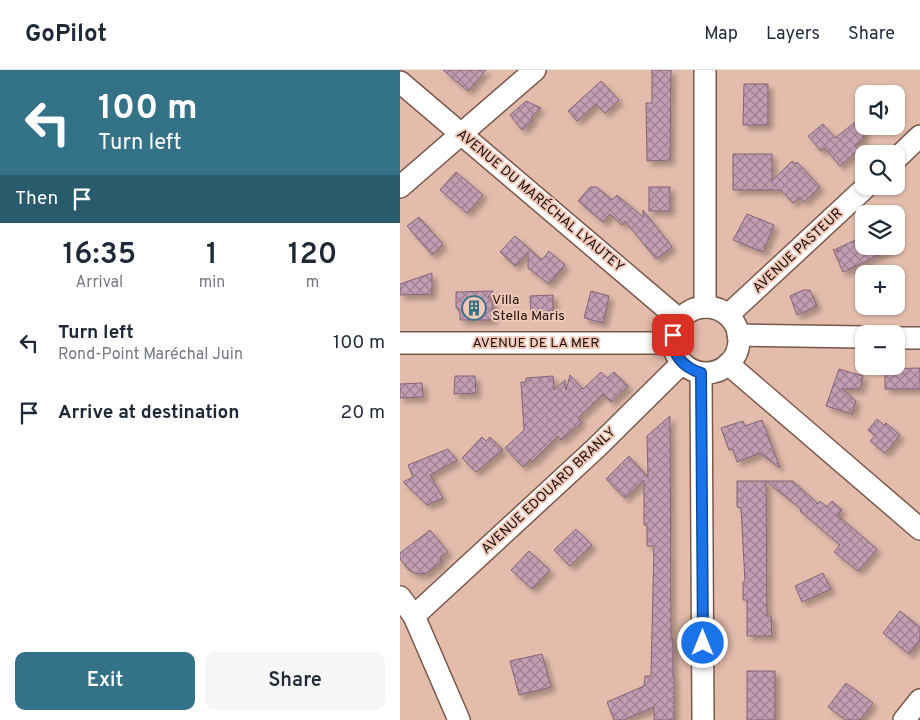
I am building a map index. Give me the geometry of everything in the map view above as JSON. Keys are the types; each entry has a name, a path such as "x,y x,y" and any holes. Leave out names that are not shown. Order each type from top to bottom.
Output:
{"street":[{"path":"400,187 535,70"},
{"path":"705,70 705,307"},
{"name":"AVENUE DU MARÉCHAL LYAUTEY","path":"403,91 461,133 680,320"},
{"path":"905,150 920,136"},
{"name":"AVENUE PASTEUR","path":"728,315 857,195"},
{"path":"705,307 728,315 738,335 737,351 728,364 720,370 701,373 691,370 682,363 673,343 676,327 680,320 695,309 705,307"},
{"path":"738,335 855,337"},
{"path":"905,338 920,338"},
{"name":"AVENUE DE LA MER","path":"400,342 673,343"},
{"name":"AVENUE EDOUARD BRANLY","path":"414,616 596,448 682,363"},
{"path":"728,364 920,530"},
{"path":"701,373 703,720"},
{"path":"400,597 414,616 459,720"},
{"path":"904,720 920,700"}],"building":[{"path":"443,70 486,70 468,91"},
{"path":"652,70 671,70 670,160 647,161 646,103 652,103"},
{"path":"601,81 619,100 605,113 596,104 577,121 568,111"},
{"path":"744,84 768,84 768,125 743,125"},
{"path":"526,101 541,108 531,117 533,120 522,130 510,115"},
{"path":"855,122 855,135 864,135 864,139 855,145 855,153 840,166 825,148 821,151 808,136 823,124 835,138"},
{"path":"733,154 772,154 772,181 792,161 796,164 797,162 820,187 804,202 800,197 793,203 781,190 733,190"},
{"path":"456,172 483,195 467,213 440,190"},
{"path":"590,187 597,187 612,200 617,195 643,217 643,210 672,247 656,259 625,221 622,225 610,214 603,222 578,201"},
{"path":"649,187 670,187 670,211 649,211"},
{"path":"747,214 774,225 763,252 733,240"},
{"path":"419,217 443,244 432,255 407,226"},
{"path":"515,236 542,260 549,251 565,265 549,284 528,268 528,252 515,266 500,252"},
{"path":"855,240 855,255 879,255 843,272 833,249 839,252 836,249"},
{"path":"432,273 432,294 400,295 400,284"},
{"path":"803,290 810,290 817,306 797,315 790,296"},
{"name":"Villa Stella Maris","path":"493,291 488,297 492,297 493,320 460,320 460,313 456,307 456,292"},
{"path":"591,291 609,296 603,323 584,318"},
{"path":"553,295 553,311 531,312 530,296"},
{"path":"905,368 920,368 920,389 885,389 885,375 905,375"},
{"path":"839,369 863,376 860,389 842,389 856,401 852,414 826,406"},
{"path":"601,372 607,378 614,372 628,386 611,402 603,394 578,418 582,422 561,440 558,436 532,462 530,460 523,467 505,448 524,430 521,382 526,382 526,378 553,376 554,390 565,380 566,390 570,375 583,389"},
{"path":"455,376 475,376 476,393 454,394"},
{"path":"422,383 423,397 400,398 400,384"},
{"path":"670,416 671,639 673,639 674,720 654,720 654,707 623,720 614,720 607,702 644,686 645,676 651,676 654,546 647,546 647,525 644,525 644,480 625,498 606,479 629,456 648,477 647,436"},
{"path":"877,419 884,425 886,423 900,435 885,453 870,441 875,436 868,430"},
{"path":"762,420 780,468 760,453 737,462 733,449 729,450 721,428 743,421 745,426"},
{"path":"482,437 486,441 490,437 503,450 476,472 462,458"},
{"path":"448,449 457,460 430,475 443,498 427,505 403,482 413,477 408,465"},
{"path":"737,481 766,481 767,616 771,616 772,636 747,636 747,600 743,600 743,582 745,582 741,508 737,507"},
{"path":"766,481 793,481 818,504 820,501 827,507 832,501 842,510 837,515 877,549 858,571 834,552 840,545 800,511 801,509"},
{"path":"576,529 592,545 570,566 554,550"},
{"path":"430,530 448,552 440,557 442,561 427,573 417,574 409,570 400,559 400,553"},
{"path":"529,551 550,570 532,589 511,570"},
{"path":"823,573 831,589 802,602 795,586"},
{"path":"900,611 920,627 920,640 909,654 883,633"},
{"path":"542,654 551,687 519,695 510,661"},
{"path":"747,671 775,671 775,720 747,720"},
{"path":"846,683 873,703 860,720 846,720 828,707"}],"place":[{"name":"Villa Stella Maris","path":"474,308"}],"route":[{"path":"673,335 676,354 682,363 691,370 701,373 703,643"}]}
